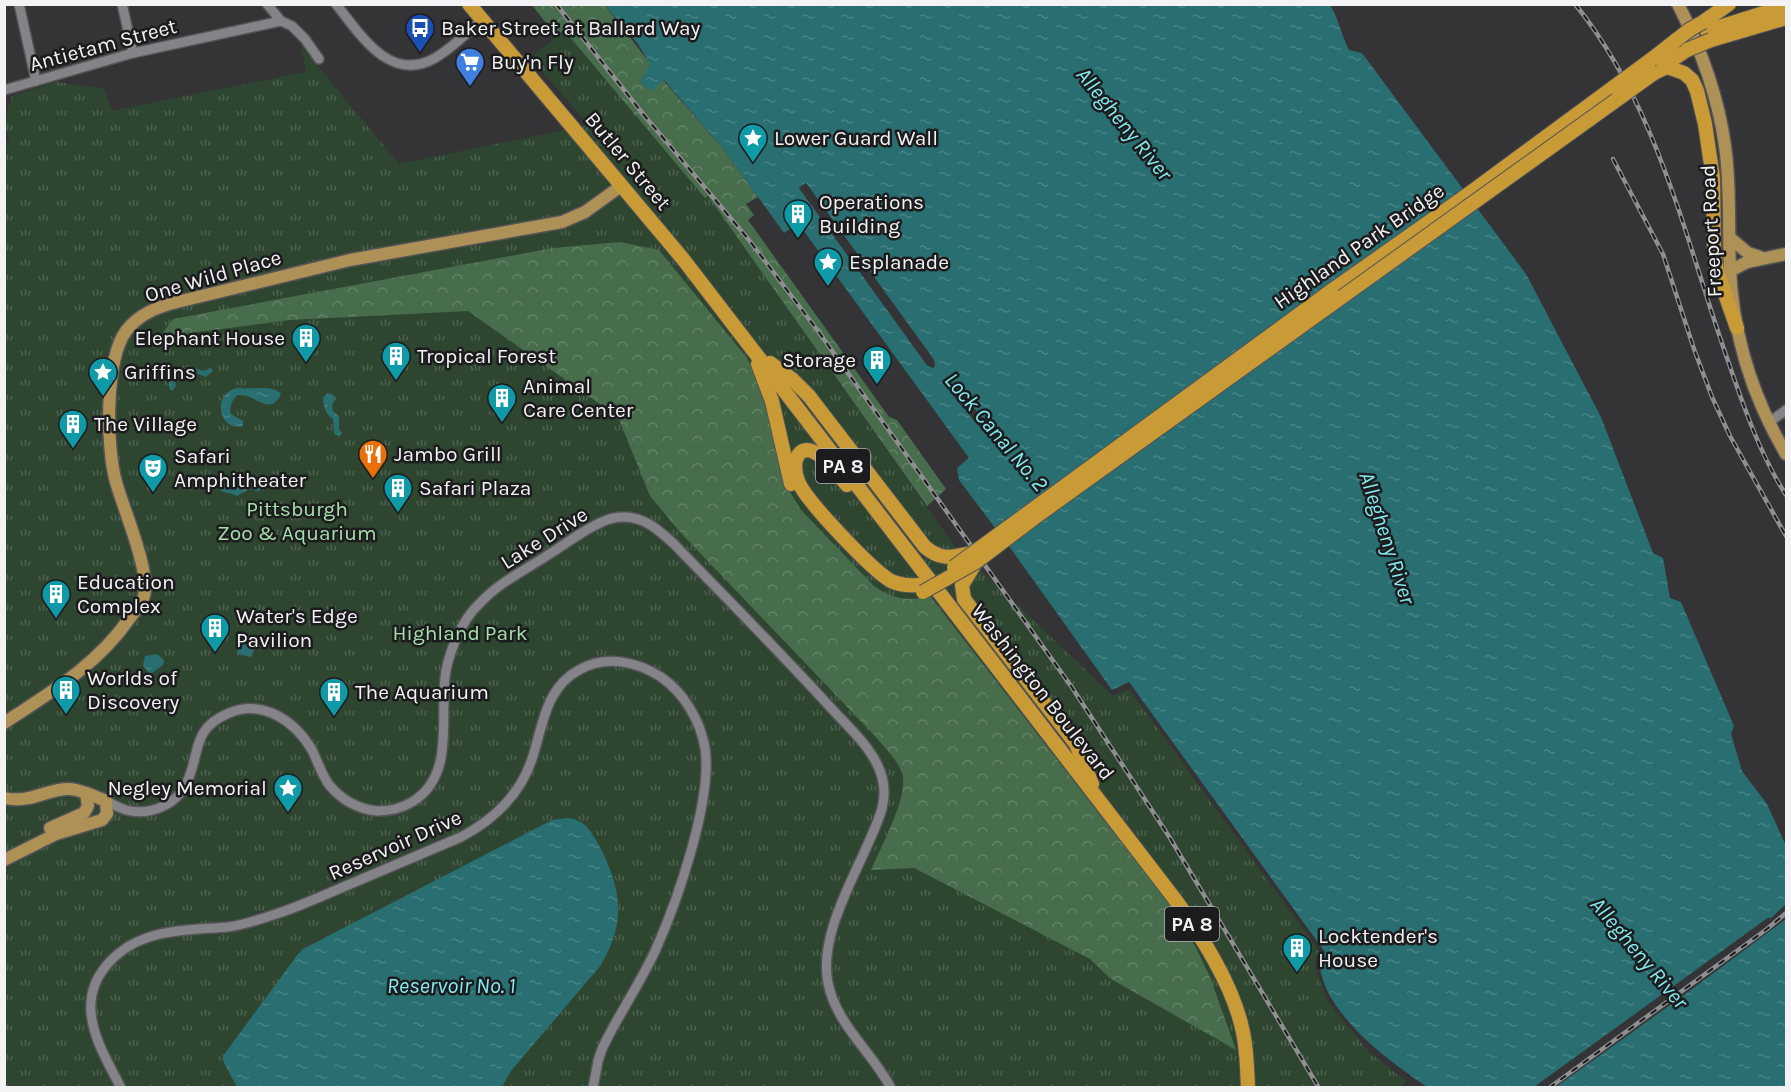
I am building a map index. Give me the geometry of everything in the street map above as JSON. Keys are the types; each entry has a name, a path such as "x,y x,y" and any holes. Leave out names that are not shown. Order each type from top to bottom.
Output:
{"highway":[{"name":"Butler Street","path":"470,4 683,259 752,348"},
{"path":"1707,31 1729,4"},
{"name":"Highland Park Bridge","path":"1653,66 1660,67 1687,50 1707,31 1786,6"},
{"name":"Highland Park Bridge","path":"925,587 974,557 1331,291 1653,66 1673,43 1689,30 1758,27 1786,18"},
{"path":"1758,27 1786,26"},
{"path":"1653,66 1667,67 1684,73 1692,80 1697,91 1705,124 1713,178 1714,249 1717,271 1737,328"},
{"path":"752,348 809,396 925,547 940,557 974,557 962,585 964,599 1076,744 1101,802"},
{"path":"752,348 772,401 787,474 801,502 880,583 905,594 925,587"},
{"name":"Washington Boulevard","path":"752,348 925,587 1101,802 1174,898 1205,944 1236,1008 1244,1034 1248,1088"},
{"path":"810,450 824,459 925,587 899,584 880,573 813,505 800,485 796,473 796,460 801,452 810,450"},
{"name":"PA 8","path":"1241,1088 1247,1065"}],"main road":[{"name":"Freeport Road","path":"1678,4 1708,74 1721,122 1728,174 1730,271 1737,328 1750,380 1768,423 1786,454"},
{"name":"One Wild Place","path":"4,723 76,675 106,649 144,598 144,577 112,461 111,388 116,350 126,331 141,316 177,302 350,260 570,220 585,213 621,186"},
{"path":"1730,238 1752,256 1764,257"},
{"path":"1730,271 1747,262 1783,255"},
{"path":"1730,271 1747,269 1783,255"},
{"path":"4,798 28,799 69,789 106,801 106,814 102,820 56,834 4,860"},
{"path":"4,860 45,830 84,813 88,806 86,793"}],"street":[{"path":"19,4 36,81"},
{"path":"122,4 133,53"},
{"path":"267,4 281,21 292,26 319,58"},
{"path":"336,4 376,51 388,59 403,64 419,64 434,58 482,20"},
{"name":"Antietam Street","path":"4,90 133,53 281,21"},
{"path":"1768,423 1786,410"},
{"name":"Lake Drive","path":"106,801 127,810 156,809 165,806 181,794 186,785 197,745 206,729 213,722 228,714 249,709 273,713 290,723 307,742 328,784 356,807 382,811 410,804 424,792 437,774 442,750 446,668 455,641 470,614 499,587 590,528 614,518 633,518 654,526 674,544 822,699 868,750 879,768 884,784 884,806 836,919 826,970 827,982 836,1007 891,1088"},
{"name":"Reservoir Drive","path":"121,1088 105,1056 91,1012 94,988 100,973 113,957 134,943 154,936 176,931 231,926 278,914 478,828 509,801 522,780 532,760 543,718 555,692 570,675 579,670 612,661 644,668 667,682 678,693 698,725 705,748 706,767 703,797 694,836 674,905 646,969 602,1049 593,1088"}],"green space":[{"path":"532,5 605,5 663,80 722,147 758,197 746,204 754,215 748,220 889,417 897,420 946,489 927,506 708,196 705,198 564,30 556,36"},
{"name":"Highland Park","path":"564,30 705,197 708,196 953,544 1113,696 1129,689 1319,951 1314,964 1328,1002 1368,1051 1406,1081 1399,1088 5,1087 4,143 10,141 4,122 12,96 58,82 104,89 112,111 306,72 301,46 399,164 589,125 531,58"},
{"path":"620,242 659,250 747,358 766,395 785,481 801,510 874,586 901,598 915,599 930,596 1174,910 1210,977 1236,1050 1111,979 1090,959 914,868 871,870 893,822 902,794 902,773 893,758 874,735 680,532 650,496 618,417 468,311 290,320 160,337 173,319 553,248"},
{"path":"791,1075 874,1082 873,1087 789,1087"}],"water":[{"path":"605,5 1330,5 1349,50 1362,53 1526,274 1601,417 1653,553 1663,558 1670,598 1681,602 1734,726 1731,734 1742,771 1767,804 1786,846 1786,1087 1427,1087 1361,1036 1328,992 1318,961 1325,952 1129,682 1112,690 959,480 957,468 969,458 798,223 784,233 722,147 664,80 651,91 640,82 650,64 638,44","holes":["806,183 934,360 933,368 927,365 799,188"]},
{"path":"191,366 203,371 211,368 213,371 206,377 196,373 180,375 175,380 176,386 172,391 169,388 173,376"},
{"path":"237,388 267,388 281,394 274,403 270,404 237,395 230,409 231,414 243,421 243,426 235,427 224,419 221,405 223,397"},
{"path":"327,393 332,394 335,398 332,406 333,411 339,416 339,429 342,433 340,436 334,434 333,419 324,407 323,398"},
{"path":"216,481 236,488 254,482 260,489 258,491 249,489 237,496 221,491"},
{"path":"247,635 259,641 264,640 267,635 270,637 271,645 255,648 251,657 238,654 238,646"},
{"path":"157,654 164,660 163,665 148,676 143,665 145,656"},
{"name":"Reservoir No. 1","path":"568,818 579,821 588,828 600,847 613,878 618,906 614,935 601,965 511,1071 502,1087 237,1087 224,1063 223,1056 303,949 552,820"}],"pier":[{"path":"806,183 934,360 933,368 927,365 799,188","holes":["806,187 932,364 929,363 803,188"]},
{"path":"951,387 956,388 988,424 987,430 982,430 950,392"},
{"path":"1786,904 1786,919 1688,992 1556,1087 1534,1087 1769,917 1770,919"}],"railway":[{"path":"556,4 643,114 749,240 818,331 1071,686 1170,838 1319,1088"},
{"path":"1575,4 1603,43 1648,129 1666,174 1746,410 1760,445 1786,495"},
{"path":"1613,159 1663,254 1712,397 1730,436 1786,536"},
{"path":"1549,1088 1786,913"}],"place":[{"name":"Baker Street at Ballard Way","path":"420,54"},
{"name":"Buy'n Fly","path":"470,88"},
{"name":"Lower Guard Wall","path":"753,164"},
{"name":"Operations Building","path":"798,240"},
{"name":"Esplanade","path":"828,288"},
{"name":"Elephant House","path":"306,364"},
{"name":"Tropical Forest","path":"396,382"},
{"name":"Storage","path":"877,386"},
{"name":"Griffins","path":"103,398"},
{"name":"Animal Care Center","path":"502,424"},
{"name":"The Village","path":"73,450"},
{"name":"Jambo Grill","path":"373,480"},
{"name":"Safari Amphitheater","path":"153,494"},
{"name":"Safari Plaza","path":"398,514"},
{"name":"Education Complex","path":"56,620"},
{"name":"Water's Edge Pavilion","path":"215,654"},
{"name":"Worlds of Discovery","path":"66,716"},
{"name":"The Aquarium","path":"334,718"},
{"name":"Negley Memorial","path":"288,814"},
{"name":"Locktender's House","path":"1297,974"}],"water label":[{"name":"Allegheny River","path":"1124,124"},
{"name":"Lock Canal No. 2","path":"996,432"},
{"name":"Allegheny River","path":"1387,538"},
{"name":"Allegheny River","path":"1639,953"}],"park label":[{"name":"Pittsburgh Zoo & Aquarium","path":"297,521"}]}
